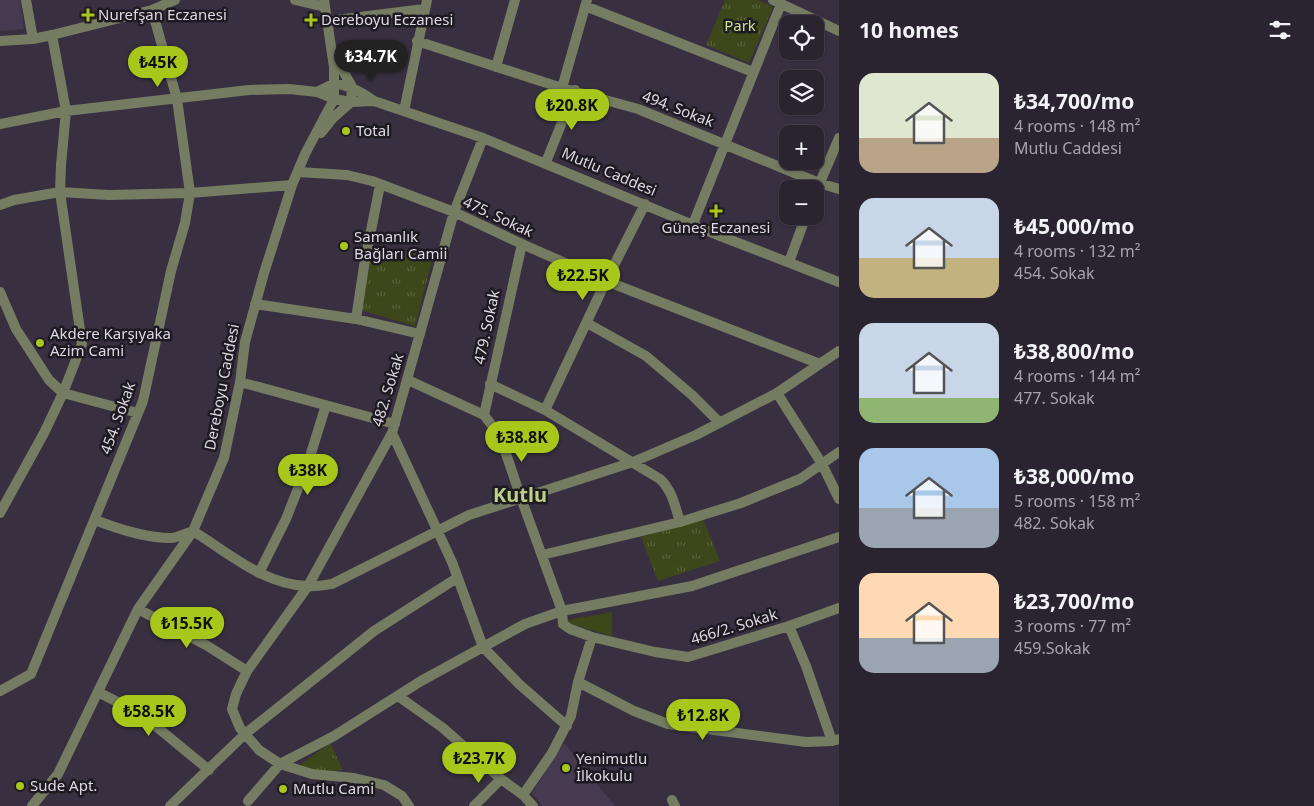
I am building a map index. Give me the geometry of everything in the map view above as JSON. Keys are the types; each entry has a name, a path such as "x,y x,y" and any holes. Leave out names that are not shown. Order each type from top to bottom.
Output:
{"street":[{"path":"26,0 33,39"},
{"path":"0,41 33,39 52,35 152,10 175,0"},
{"path":"295,0 325,3"},
{"path":"496,66 515,0"},
{"path":"693,224 753,72 777,2 839,31"},
{"name":"Dereboyu Caddesi","path":"32,806 58,774 138,609 193,531 224,458 240,382 244,342 255,304 292,185 305,154 334,99 335,83 325,3"},
{"path":"562,88 586,3 753,72"},
{"path":"328,21 426,4 404,111"},
{"name":"454. Sokak","path":"0,691 31,674 143,402 171,271 185,224 190,193 177,99 152,10"},
{"path":"0,514 5,491 44,432 63,393 82,344 60,192 66,111 52,35"},
{"name":"494. Sokak","path":"417,41 562,88 575,90 638,109 812,180"},
{"path":"305,154 333,118 351,102 352,87 331,49"},
{"path":"318,92 335,83 352,87 374,101"},
{"name":"Mutlu Caddesi","path":"0,124 66,111 249,90 289,89 318,92 334,99 351,102 374,101 483,138 546,162 715,234 839,282"},
{"path":"546,162 575,90"},
{"name":"482. Sokak","path":"245,734 240,728 232,709 236,694 248,671 308,586 393,428 454,212 483,138"},
{"path":"820,180 839,138"},
{"name":"475. Sokak","path":"298,172 347,175 372,181 454,212 606,281 820,364"},
{"name":"494. Sokak","path":"824,184 839,189"},
{"path":"0,205 14,200 60,192 108,195 190,193 292,185"},
{"path":"356,319 380,185"},
{"path":"545,410 645,204"},
{"path":"789,262 803,225"},
{"name":"479. Sokak","path":"484,415 522,244"},
{"path":"0,292 16,329 49,380 63,393 138,413"},
{"path":"255,304 356,319 420,334"},
{"path":"587,322 646,356 692,395 720,423"},
{"path":"95,520 120,530 148,536 172,538 193,531 259,573 279,581 308,586 332,584 469,515 633,462 696,435 776,393 839,351"},
{"path":"408,380 484,415 500,436 562,612"},
{"path":"240,382 326,405 393,428 410,474 438,531 484,647 519,684 567,726"},
{"path":"490,384 545,410 660,479 667,485 680,522"},
{"path":"776,393 822,464 839,499"},
{"path":"259,573 286,519 308,463 326,405"},
{"path":"542,555 680,522 741,503 800,479 839,452"},
{"path":"248,800 280,764 334,736 398,696 525,624 562,612 692,586 839,537"},
{"path":"170,806 245,734 374,631 457,578"},
{"name":"466/2. Sokak","path":"562,612 563,624 570,629 592,637 655,652 688,657 790,626 839,608"},
{"path":"138,609 206,645 248,671"},
{"path":"578,682 634,711 668,724 806,742 835,740 790,626"},
{"path":"524,795 552,754 567,726 592,637"},
{"path":"98,692 141,714 208,770"},
{"path":"398,696 443,728 501,779 524,795 533,806"},
{"path":"245,734 259,750 280,764 312,774 354,778 384,786 402,796 409,806"},
{"path":"474,806 501,779"}],"shaded area":[{"path":"0,0 20,0 24,29 0,31"},
{"name":"Yenimutlu İlkokulu","path":"564,743 615,806 542,806 532,793"}],"green space":[{"name":"Park","path":"725,0 758,0 773,7 749,63 706,45"},
{"path":"373,246 433,257 415,326 360,310"},
{"path":"703,519 720,561 658,581 641,537"},
{"path":"612,612 612,636 570,624 567,620"},
{"path":"330,743 343,770 315,770 300,765"}],"place":[{"name":"Nurefşan Eczanesi","path":"88,15"},
{"name":"Dereboyu Eczanesi","path":"311,20"},
{"name":"Total","path":"346,131"},
{"name":"Güneş Eczanesi","path":"716,211"},
{"name":"Samanlık Bağları Camii","path":"344,246"},
{"name":"Akdere Karşıyaka Azim Cami","path":"40,343"},
{"name":"Yenimutlu İlkokulu","path":"566,768"},
{"name":"Sude Apt.","path":"20,786"},
{"name":"Mutlu Cami","path":"283,789"}],"district":[{"name":"Kutlu","path":"520,495"}]}
